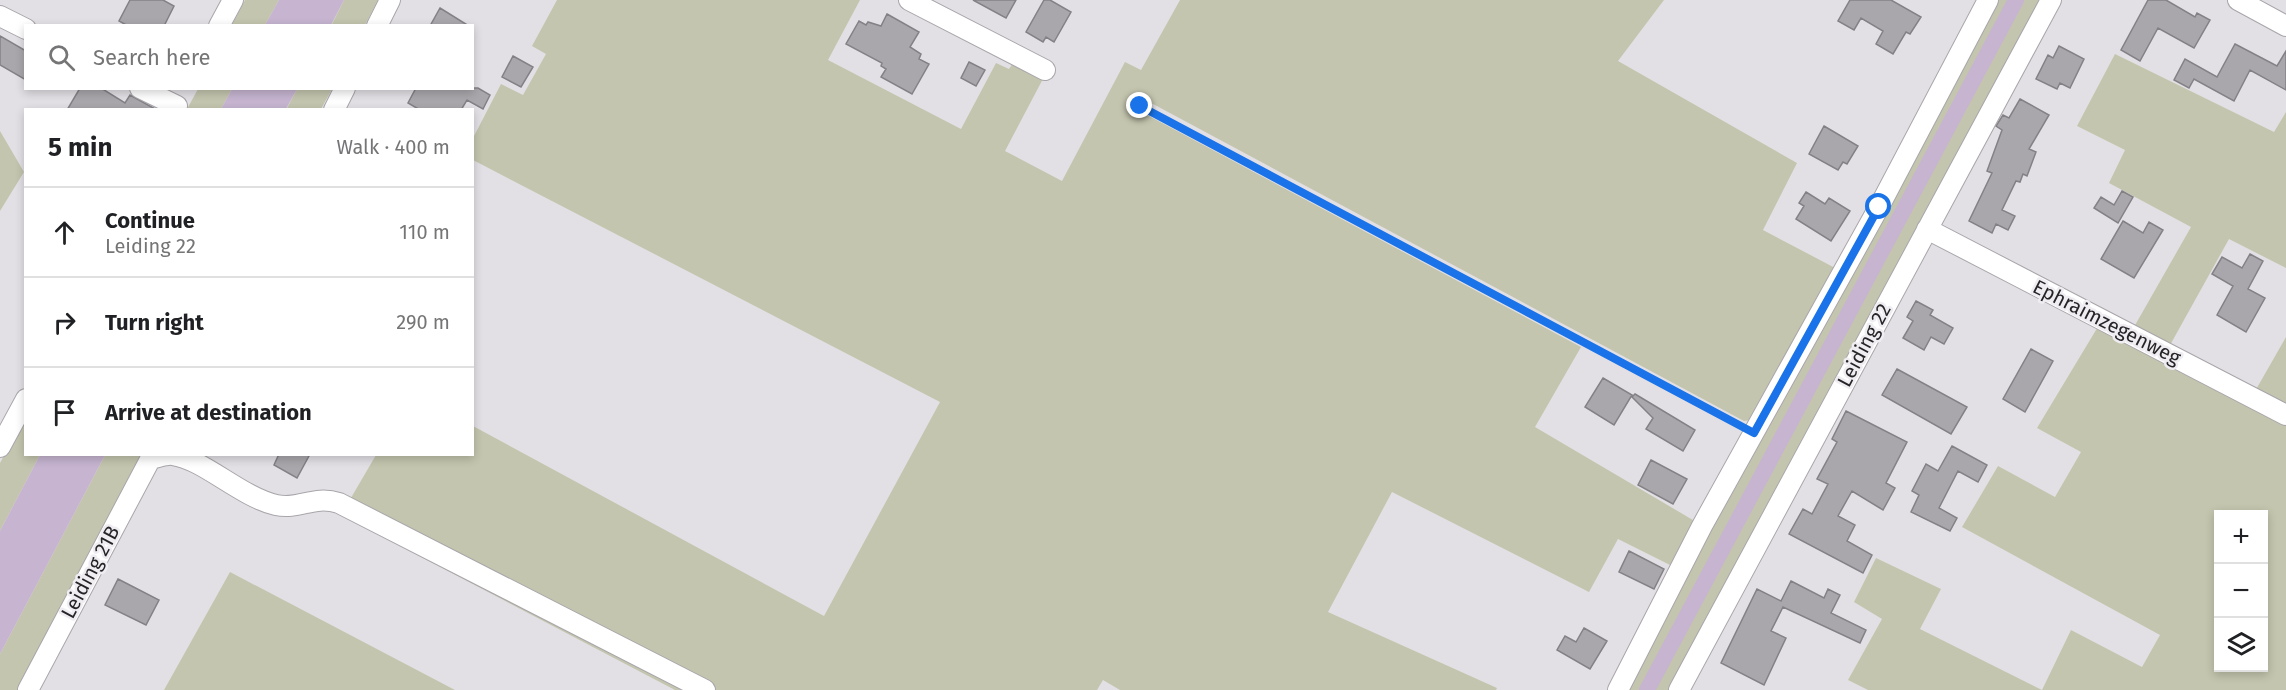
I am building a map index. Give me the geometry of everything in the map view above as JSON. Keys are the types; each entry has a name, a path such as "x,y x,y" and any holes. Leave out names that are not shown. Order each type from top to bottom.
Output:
{"street":[{"path":"220,24 233,0"},
{"path":"378,24 390,0"},
{"path":"909,0 1045,70"},
{"path":"1618,690 1702,526 1879,207 1988,0"},
{"name":"Leiding 22","path":"1679,690 2050,0"},
{"path":"2238,0 2286,26"},
{"path":"0,16 24,28"},
{"path":"146,90 180,101"},
{"path":"335,108 344,90"},
{"name":"Ephraimzegenweg","path":"1927,229 2286,415"},
{"path":"0,447 24,403"},
{"path":"176,456 185,458 253,497 280,506 324,498 339,503 705,690"},
{"name":"Leiding 21B","path":"28,690 151,457"}],"path":[{"path":"1140,106 1754,433"}],"green space":[{"path":"245,0 279,0 266,24 233,24"},
{"path":"344,0 378,0 366,24 332,24"},
{"path":"557,0 860,0 828,60 961,129 996,63 1009,69 1015,60 1045,75 1005,151 1062,181 1125,62 1141,70 1180,0 1664,0 1618,61 1797,163 1763,230 1837,269 1753,420 1744,421 1140,97 1134,108 1581,347 1535,427 1698,523 1674,567 1618,539 1589,592 1392,492 1328,612 1497,688 1496,690 1120,690 1103,680 1097,690 675,690 341,515 375,456 474,456 474,427 824,616 940,402 474,161 474,136 501,84 523,95 546,54 532,46"},
{"path":"1993,0 2041,0 1669,690 1622,690"},
{"path":"2115,54 2274,132 2286,112 2286,268 2229,239 2169,347 2134,327 2191,227 2109,183 2125,150 2077,126"},
{"path":"197,90 231,90 222,108 188,108"},
{"path":"296,90 331,90 322,108 287,108"},
{"path":"0,131 24,172 0,211"},
{"path":"2099,325 2286,425 2286,690 2042,690 2071,630 2142,667 2160,635 1962,527 1998,466 2055,497 2081,452 2037,428"},
{"path":"2286,337 2286,409 2254,393"},
{"path":"24,417 24,456 39,456 0,531 0,463"},
{"path":"104,456 140,456 18,690 0,690 0,654"},
{"path":"1876,558 1941,589 1920,629 2042,690 1868,690 1848,680 1882,619 1854,602"},
{"path":"230,572 455,690 164,690"}],"shaded area":[{"path":"279,0 344,0 332,24 266,24"},
{"path":"231,90 296,90 287,108 222,108"},
{"path":"39,456 104,456 0,654 0,531"}],"building":[{"path":"130,0 163,0 174,6 165,24 124,24 119,21"},
{"path":"973,0 1016,0 1006,18"},
{"path":"1044,0 1050,0 1071,12 1054,42 1046,37 1043,42 1026,32"},
{"path":"1850,0 1891,0 1921,17 1910,34 1906,32 1893,54 1876,44 1883,31 1861,18 1854,30 1838,21"},
{"path":"2148,0 2166,0 2195,17 2197,13 2210,20 2194,48 2158,28 2140,61 2121,50"},
{"path":"440,8 466,24 431,24"},
{"path":"887,14 919,32 910,47 921,54 919,59 929,64 912,94 881,77 886,69 881,66 882,63 846,44 859,21 866,25 868,22 881,26"},
{"path":"0,36 24,50 24,79 0,65"},
{"path":"2235,44 2277,66 2286,51 2286,90 2250,70 2234,101 2194,79 2189,88 2174,80 2185,59 2217,77"},
{"path":"2059,46 2084,59 2070,88 2060,83 2057,89 2036,79 2048,55 2053,58"},
{"path":"513,56 533,67 521,87 502,77"},
{"path":"969,62 985,70 976,86 961,78"},
{"path":"478,88 490,95 483,109 467,100 462,108 417,108 408,103 415,90 474,90"},
{"path":"79,90 104,90 125,103 130,95 153,108 68,108"},
{"path":"2020,99 2049,115 2029,149 2036,152 2027,176 2023,174 2020,182 2016,181 2002,210 2015,216 2008,230 1996,224 1992,233 1969,221 1992,173 1987,171 2002,130 1996,126 2003,115 2009,118"},
{"path":"1824,126 1858,146 1847,164 1843,162 1838,170 1809,154"},
{"path":"2122,191 2133,197 2118,223 2094,208 2101,197 2114,205"},
{"path":"1806,192 1825,204 1829,198 1850,211 1831,241 1796,219 1804,206 1799,203"},
{"path":"2123,221 2143,233 2149,222 2163,230 2134,278 2101,259"},
{"path":"2250,254 2263,261 2248,289 2265,298 2246,332 2217,315 2233,286 2212,274 2222,257 2242,268"},
{"path":"1916,301 1933,310 1930,315 1953,328 1944,344 1931,337 1924,350 1903,338 1913,321 1907,317"},
{"path":"2031,349 2053,361 2025,412 2003,399"},
{"path":"1897,369 1967,407 1951,434 1882,395"},
{"path":"1603,378 1632,395 1614,425 1585,407"},
{"path":"1635,394 1695,430 1683,451 1646,429 1653,418 1632,397"},
{"path":"1846,411 1907,442 1886,483 1895,488 1883,510 1852,491 1838,516 1855,525 1847,541 1872,555 1863,573 1789,534 1803,509 1812,514 1828,484 1817,479 1837,442 1832,439"},
{"path":"1952,446 1987,465 1978,482 1958,471 1939,508 1957,518 1950,531 1911,512 1919,495 1912,491 1926,464 1938,471"},
{"path":"278,456 309,456 297,478 274,465"},
{"path":"1651,460 1687,479 1673,504 1638,485"},
{"path":"1629,551 1664,569 1654,589 1619,572"},
{"path":"118,579 159,600 146,625 105,605"},
{"path":"1791,581 1824,598 1828,589 1840,595 1831,613 1866,630 1860,643 1783,607 1771,631 1786,638 1764,685 1721,663 1757,589 1781,601"},
{"path":"1584,628 1607,641 1590,669 1557,650 1565,636 1576,642"}],"waterway":[{"path":"1647,690 2016,0"}],"route":[{"path":"1140,106 1754,433 1879,207"}]}
